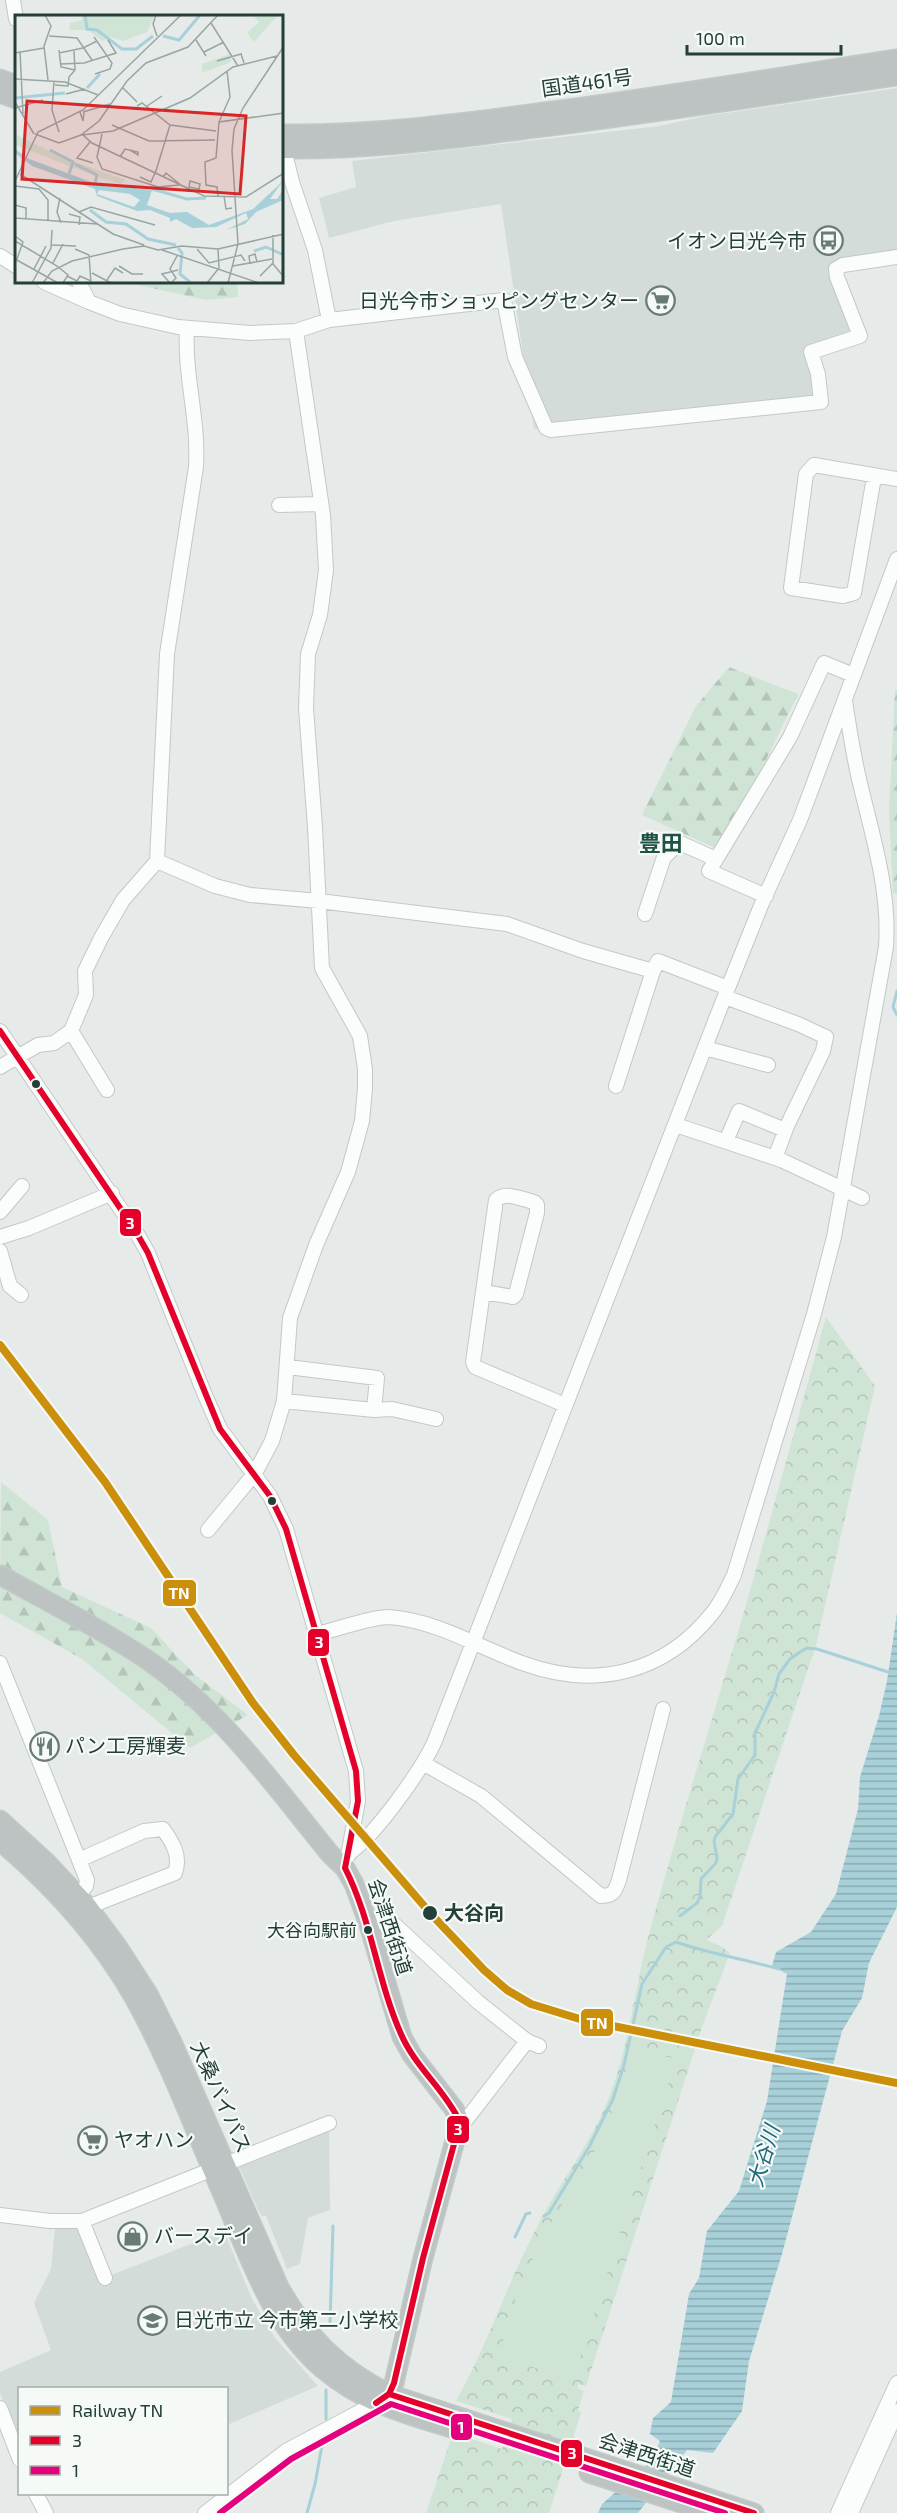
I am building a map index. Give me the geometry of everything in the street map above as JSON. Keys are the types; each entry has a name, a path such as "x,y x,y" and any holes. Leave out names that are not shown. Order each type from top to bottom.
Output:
{"highway":[{"name":"国道461号","path":"284,143 430,128 581,108 897,58"},
{"name":"国道461号","path":"284,143 354,149 426,142 582,123 897,76"},
{"path":"0,79 15,85"},
{"path":"0,93 15,99"},
{"name":"会津西街道","path":"0,1575 146,1659 180,1685 241,1744 330,1854 347,1861 369,1925 402,2037 412,2055 454,2109 460,2122"},
{"name":"大桑バイパス","path":"0,1820 41,1868 100,1946 134,1998 219,2167"},
{"name":"大桑バイパス","path":"0,1841 41,1868 83,1902 117,1946 148,1994 172,2042 265,2292 288,2331 322,2368 356,2394 383,2398"},
{"path":"383,2398 394,2383 423,2258 460,2122"},
{"name":"会津西街道","path":"383,2398 712,2513"},
{"name":"会津西街道","path":"452,2422 754,2513"}],"street":[{"path":"13,0 15,15"},
{"path":"284,151 315,250 328,320"},
{"path":"0,256 15,265"},
{"path":"48,284 120,314 187,328 250,333 296,331 328,320 504,300 515,357 546,428 551,430 821,402 818,374 811,352 860,336 836,269 843,265 897,257"},
{"path":"80,284 89,302"},
{"path":"0,1067 38,1045 54,1042 71,1031 86,995 85,971 101,938 123,900 157,861 167,654 196,467 198,437 186,351 187,328"},
{"path":"208,1530 255,1473 272,1441 284,1401 290,1318 316,1245 348,1173 362,1121 365,1069 360,1036 322,968 306,708 308,654 320,615 326,570 321,504 296,331"},
{"path":"874,477 854,593 843,596 791,588 806,474 814,465 874,477 897,479"},
{"path":"279,505 321,504"},
{"path":"347,1861 369,1837 423,1763 434,1743 727,992 764,899 800,820 897,559"},
{"path":"764,899 709,871 790,738 824,663 853,675"},
{"path":"317,1634 385,1617 430,1625 521,1663 544,1670 584,1677 630,1671 674,1651 695,1633 716,1609 734,1575 811,1326 834,1237 875,1017 888,926 887,903 879,858 858,776 844,699"},
{"path":"645,914 664,857 680,843 716,859"},
{"path":"157,861 232,892 507,924 584,951 653,971"},
{"path":"616,1086 658,961 826,1037 823,1051 785,1130 775,1158"},
{"path":"0,1031 112,1193 148,1253 204,1395 220,1429 255,1473 270,1496 286,1529 356,1771 358,1801 347,1861"},
{"path":"71,1031 107,1090"},
{"path":"705,1048 768,1065"},
{"path":"726,1141 739,1111 785,1130"},
{"path":"676,1125 775,1158 862,1198"},
{"path":"0,1212 22,1186"},
{"path":"0,1237 29,1228 112,1193"},
{"path":"484,1292 513,1297 516,1294 537,1214 537,1205 534,1203 508,1196 496,1200 474,1362 475,1367 565,1405"},
{"path":"0,1251 10,1286 21,1295"},
{"path":"288,1367 377,1378 374,1410"},
{"path":"284,1401 374,1410 393,1409 436,1419"},
{"path":"0,1663 87,1880 83,1902 176,1873 179,1861 171,1839 163,1829 144,1831 79,1860"},
{"path":"423,1763 481,1796 601,1896 609,1896 614,1893 619,1880 663,1710"},
{"path":"369,1925 384,1921 395,1925 471,1996 533,2044 466,2120 460,2122"},
{"path":"0,2215 50,2221 82,2221 328,2123"},
{"path":"82,2221 105,2278"},
{"path":"838,2513 897,2382"},
{"path":"205,2513 286,2451 383,2398"},
{"path":"0,2408 18,2452"},
{"path":"851,2513 897,2411"},
{"path":"37,2495 46,2513"}],"shaded area":[{"path":"897,88 897,251 844,258 834,263 854,327 851,334 806,349 815,398 534,429 501,204 394,221 329,238 319,198 356,187 352,161 659,126 705,116"},
{"path":"329,2128 330,2210 308,2218 300,2264 287,2269 266,2216 262,2216 258,2210 238,2164"},
{"name":"日光市立 今市第二小学校","path":"55,2228 80,2228 101,2279 224,2231 252,2299 275,2338 318,2386 228,2425 228,2387 18,2387 18,2438 0,2393 0,2372 51,2350 34,2303 51,2269"}],"green space":[{"path":"133,284 237,284 238,297 206,300"},
{"path":"729,667 798,694 722,851 642,815 696,706"},
{"path":"895,689 897,690 897,894 893,893 889,811"},
{"path":"826,1317 875,1386 816,1645 722,1926 706,1940 721,1946 730,1953 703,2024 586,2386 579,2384 577,2388 584,2391 578,2410 581,2413 549,2513 426,2513 453,2433 502,2449 512,2419 456,2401 528,2245 596,2126 611,2092 624,2050 652,1923 739,1629"},
{"path":"1,1482 48,1520 62,1587 151,1628 194,1674 248,1715 190,1748 82,1659 0,1613"},
{"path":"634,2048 676,2059 573,2380 498,2356 521,2281 551,2223 592,2156 609,2120"}],"water":[{"name":"大谷川","path":"897,1613 897,1907 869,1963 862,1998 842,2031 782,2254 749,2361 742,2411 713,2453 687,2450 638,2513 598,2513 602,2504 652,2460 660,2441 650,2434 653,2418 671,2402 689,2294 699,2278 707,2231 739,2191 767,2101 787,1974 772,1966 776,1952 811,1932 836,1894 858,1809 860,1777 887,1681"}],"waterway":[{"path":"897,991 893,1007 897,1015"},
{"path":"680,1916 697,1903 700,1897 701,1879 716,1863 715,1837 733,1814 738,1779 755,1755 755,1733 774,1692 779,1674 790,1659 807,1648 817,1649 888,1672"},
{"path":"544,2216 549,2213 589,2147 613,2099 624,2065 642,1984 666,1947 676,1942 779,1969"},
{"path":"515,2237 526,2214 530,2213"},
{"path":"330,2323 333,2226"},
{"path":"326,2390 326,2419"},
{"path":"307,2513 323,2440"}],"rail line":[{"name":"TN","path":"0,1345 105,1482 253,1703 294,1755 431,1914 484,1970 507,1990 531,2004 583,2020 897,2083"}],"transit line":[{"name":"3","path":"0,1031 135,1230 148,1253 220,1429 270,1496 286,1529 356,1771 358,1801 345,1868"},
{"name":"3","path":"345,1868 362,1909 386,1993 401,2034 414,2057 454,2110 460,2122 423,2258 394,2383 389,2394 376,2403"},
{"name":"3","path":"389,2394 754,2513"},
{"name":"1","path":"220,2513 291,2459 391,2404 725,2513"}],"place":[{"name":"イオン日光今市","path":"828,241"},
{"name":"日光今市ショッピングセンター","path":"660,301"},
{"name":"パン工房輝麦","path":"44,1746"},
{"name":"大谷向","path":"430,1913"},
{"name":"大谷向駅前","path":"368,1930"},
{"name":"ヤオハン","path":"93,2140"},
{"name":"バースデイ","path":"133,2236"},
{"name":"日光市立 今市第二小学校","path":"153,2320"}],"district":[{"name":"豊田","path":"661,843"}]}
